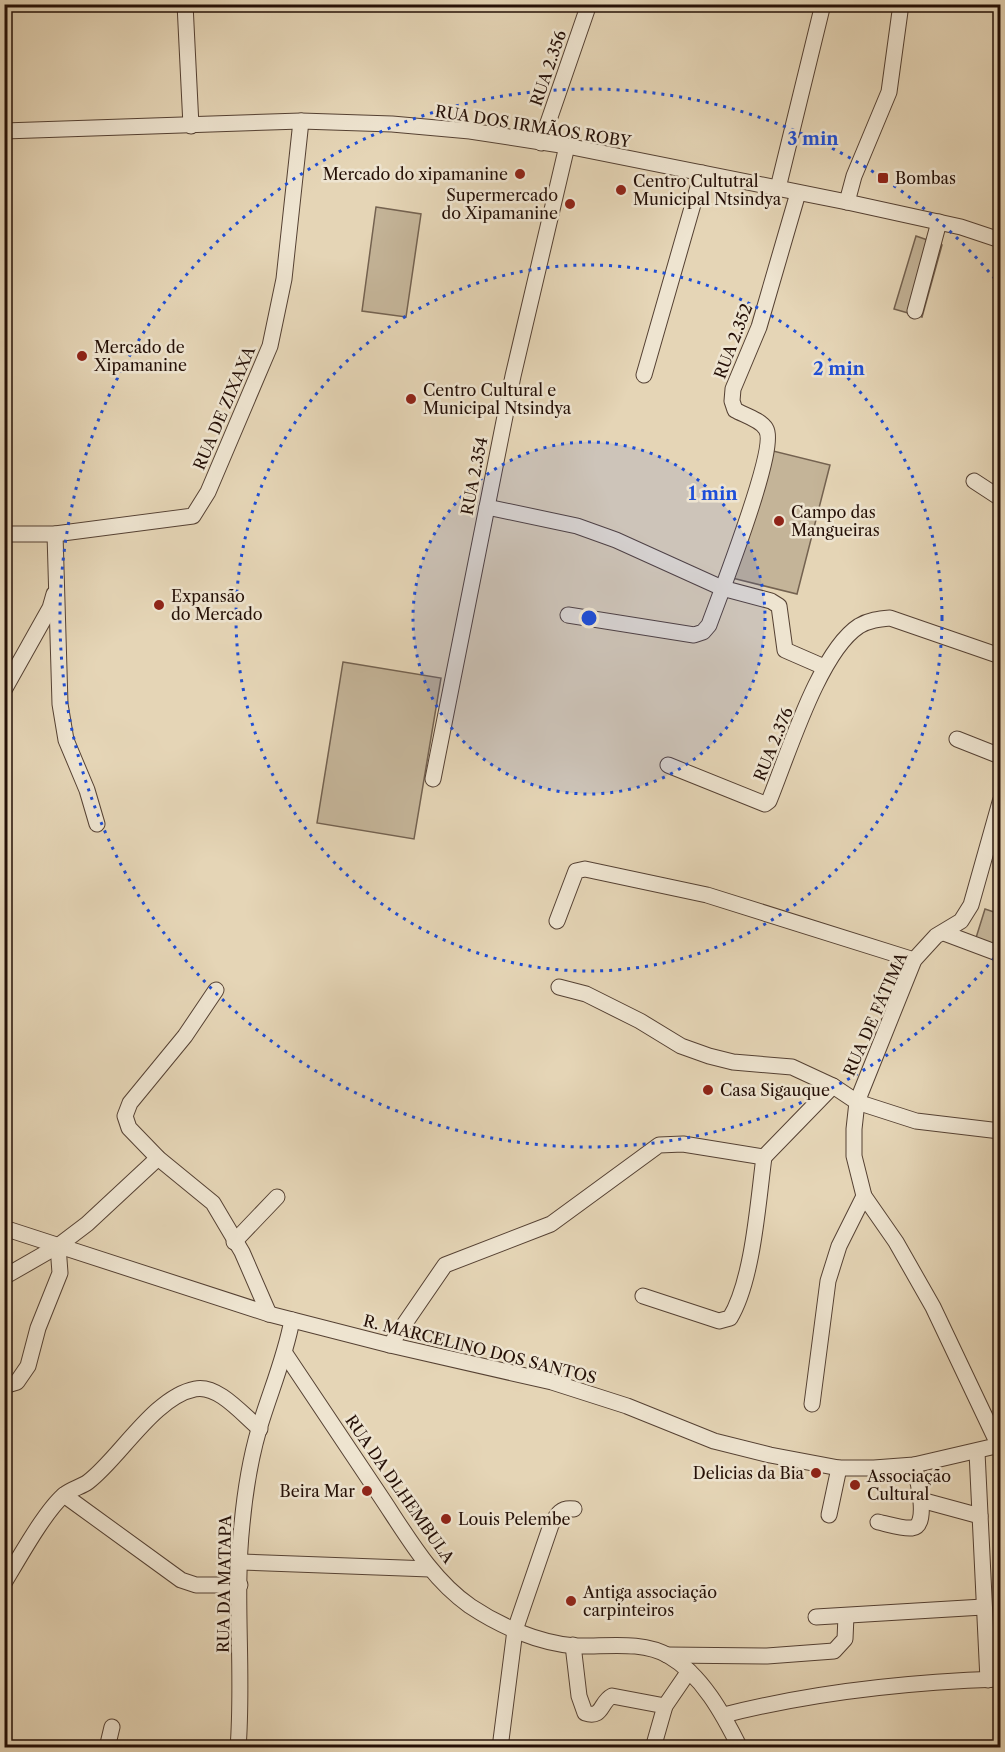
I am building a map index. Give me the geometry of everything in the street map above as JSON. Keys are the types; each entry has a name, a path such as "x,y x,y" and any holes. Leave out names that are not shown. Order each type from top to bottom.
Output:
{"street":[{"path":"185,4 191,126"},
{"name":"RUA 2.356","path":"541,143 589,4"},
{"path":"778,188 824,4"},
{"path":"847,202 854,176 889,92 902,4"},
{"name":"RUA DOS IRMÃOS ROBY","path":"4,131 301,121 459,130 567,146 872,207 939,222 1000,240"},
{"name":"RUA DE ZIXAXA","path":"4,534 55,534 193,516 208,492 270,346 284,279 301,121"},
{"name":"RUA 2.354","path":"433,779 513,376 567,146"},
{"path":"644,375 702,173"},
{"name":"RUA 2.352","path":"722,588 756,493 769,442 767,429 735,410 732,395 759,327 798,193"},
{"path":"915,310 939,222"},
{"path":"974,481 1000,498"},
{"path":"486,507 577,526 616,540 722,588 771,601 779,606 785,650 824,667 839,644 860,626 873,620 890,618 1000,656"},
{"path":"55,534 60,704 66,740 87,790 97,824"},
{"path":"568,615 694,635 703,632 709,625 722,588"},
{"path":"4,690 50,608 55,591"},
{"name":"RUA 2.376","path":"668,765 765,804 769,801 824,667"},
{"path":"957,739 1000,756"},
{"name":"RUA DE FÁTIMA","path":"1000,802 972,905 961,921 936,936 914,960 857,1102 854,1156 864,1196 896,1242 933,1307 1000,1446"},
{"path":"557,921 570,881 576,871 585,869 707,895 914,960"},
{"path":"944,933 1000,954"},
{"path":"559,987 586,994 640,1021 681,1046 709,1056 733,1062 792,1067 833,1086 857,1102 916,1121 1000,1131"},
{"path":"216,990 185,1036 130,1103 124,1116 129,1128 158,1158 213,1203 269,1314"},
{"path":"643,1296 719,1321 730,1318 737,1306 755,1231 764,1157 833,1086"},
{"path":"390,1345 445,1265 550,1224 659,1145 683,1144 764,1157"},
{"path":"4,1277 58,1246 87,1224 158,1158"},
{"path":"812,1404 828,1281 839,1246 864,1196"},
{"path":"234,1242 277,1197"},
{"name":"R. MARCELINO DOS SANTOS","path":"4,1228 269,1314 390,1345 552,1382 627,1406 714,1441 839,1468 914,1465 1000,1446"},
{"path":"7,1385 17,1382 28,1366 38,1328 60,1273 58,1246"},
{"path":"286,1355 292,1320"},
{"name":"RUA DA MATAPA","path":"238,1748 241,1705 242,1526 248,1482 260,1429 286,1355"},
{"name":"RUA DA DLHEMBULA","path":"286,1355 430,1569 470,1605 515,1630 548,1641 573,1646 645,1647 668,1655 689,1671 724,1715 740,1748"},
{"path":"4,1582 10,1564 63,1496 89,1481 136,1430 178,1397 195,1389 212,1390 260,1429"},
{"path":"724,1715 784,1701 894,1685 994,1679 983,1607 977,1452"},
{"path":"878,1522 912,1528 918,1525 921,1518 921,1500 914,1465"},
{"path":"829,1515 839,1468"},
{"path":"63,1496 182,1580 196,1585 240,1585"},
{"path":"921,1500 980,1516"},
{"path":"500,1748 515,1630 551,1524 558,1513 566,1508 574,1509"},
{"path":"242,1562 430,1569"},
{"path":"816,1617 983,1607"},
{"path":"668,1655 777,1656 834,1651 845,1639 846,1616"},
{"path":"573,1646 579,1696 585,1713 594,1714 601,1711 607,1699 612,1696 665,1706"},
{"path":"653,1748 665,1706 689,1671"},
{"path":"107,1748 112,1727"}],"shaded area":[{"path":"376,207 421,214 406,317 362,311"},
{"path":"916,236 942,245 922,317 894,309"},
{"name":"Campo das Mangueiras","path":"761,448 830,465 797,594 728,577"},
{"path":"343,662 441,678 414,839 317,823"},
{"path":"985,909 1000,914 1000,949 975,941"}],"place":[{"name":"Mercado do xipamanine","path":"520,174"},
{"name":"Bombas","path":"883,178"},
{"name":"Centro Cultutral Municipal Ntsindya","path":"621,190"},
{"name":"Supermercado do Xipamanine","path":"570,204"},
{"name":"Mercado de Xipamanine","path":"82,356"},
{"name":"Centro Cultural e Municipal Ntsindya","path":"411,399"},
{"name":"Campo das Mangueiras","path":"779,521"},
{"name":"Expansão do Mercado","path":"159,605"},
{"name":"Casa Sigauque","path":"708,1090"},
{"name":"Delicias da Bia","path":"816,1473"},
{"name":"Associação Cultural","path":"855,1485"},
{"name":"Beira Mar","path":"367,1491"},
{"name":"Louis Pelembe","path":"446,1519"},
{"name":"Antiga associação carpinteiros","path":"571,1601"}]}
